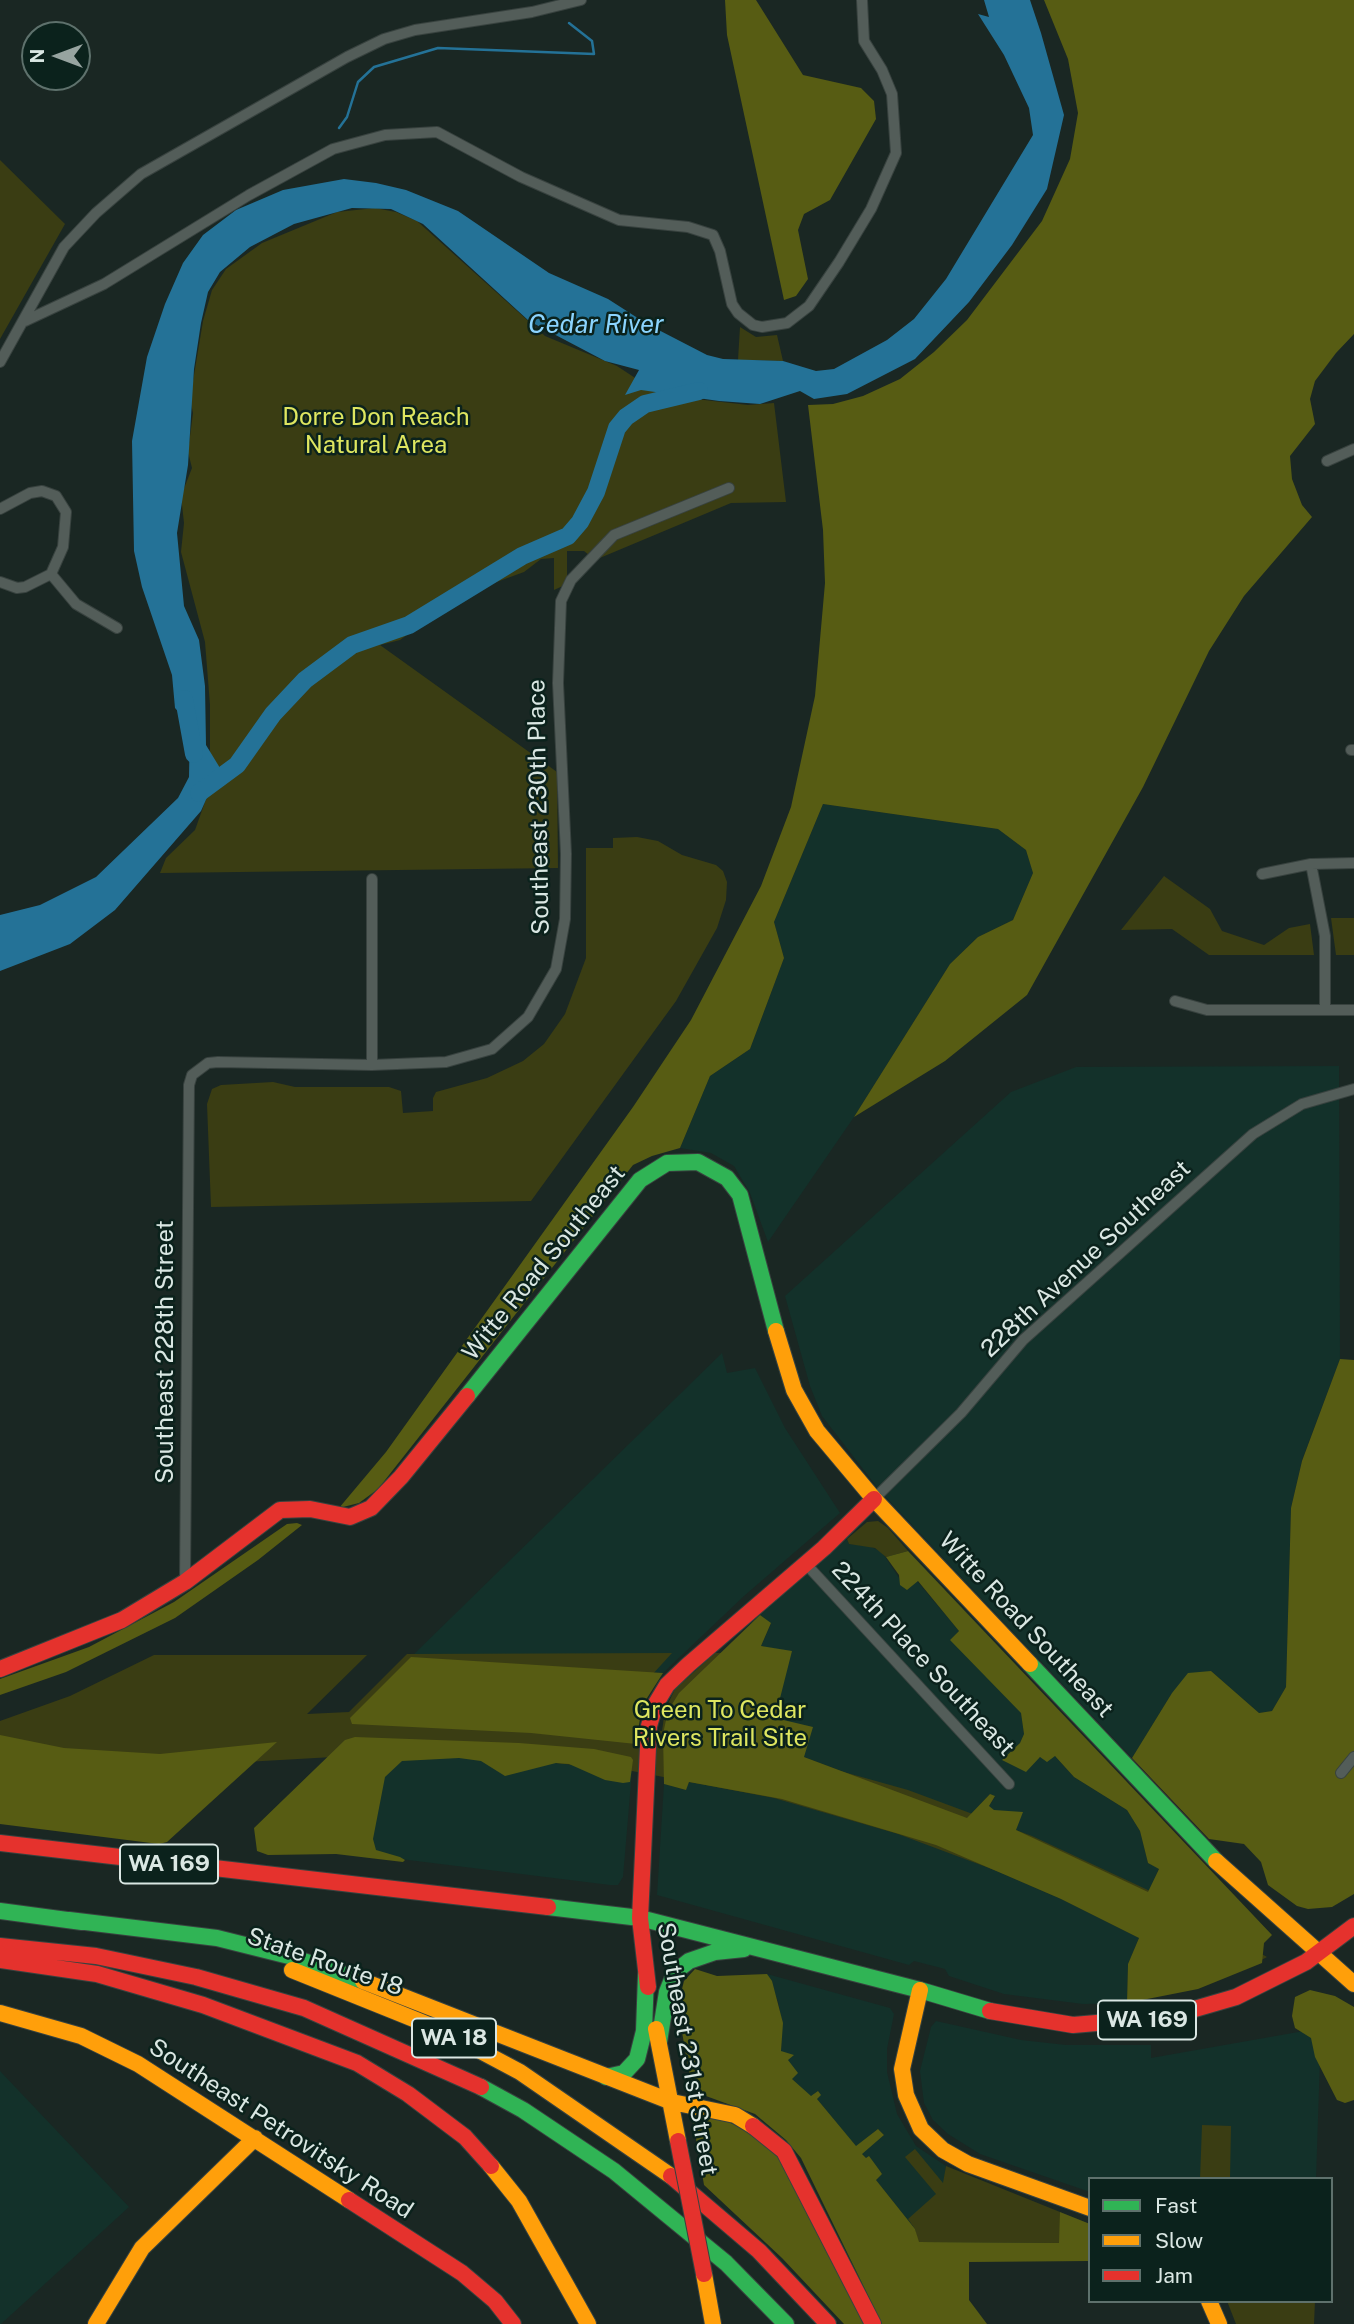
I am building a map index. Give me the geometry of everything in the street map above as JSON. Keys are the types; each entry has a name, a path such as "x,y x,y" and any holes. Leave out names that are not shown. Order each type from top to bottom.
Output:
{"main road":[{"name":"Witte Road Southeast","path":"0,1669 122,1620 185,1582 280,1510 302,1508 351,1517 383,1497 640,1180 660,1166 677,1161 709,1167 727,1178 737,1190 794,1390 817,1431 874,1499 1224,1869 1354,1984"},
{"name":"Southeast 231st Street","path":"713,2324 646,1975 640,1918 649,1726 655,1705 667,1685 806,1564 874,1499"},
{"name":"WA 169","path":"0,1843 640,1918 920,1990 992,2012 1031,2021 1073,2025 1124,2023 1167,2017 1236,1997 1264,1985 1319,1954 1354,1926"},
{"name":"State Route 18","path":"0,1911 179,1938 304,1974 441,2030 520,2072 652,2160 759,2251 828,2324"},
{"path":"69,1920 217,1938 289,1956 351,1976 672,2102 734,2115 757,2128 784,2151 873,2324"},
{"name":"State Route 18","path":"0,1946 96,1956 196,1977 304,2008 453,2072 523,2110 614,2171 696,2237 786,2324"},
{"path":"659,2042 667,1992 675,1972 689,1961 715,1952 758,1948"},
{"path":"0,1960 97,1975 214,2008 357,2063 408,2094 465,2137 501,2177 526,2213 588,2324"},
{"path":"606,2077 624,2073 637,2059 644,2031 646,1975"},
{"path":"920,1990 906,2041 902,2069 906,2095 921,2129 943,2150 968,2164 1088,2207"},
{"name":"Southeast Petrovitsky Road","path":"0,2013 61,2029 111,2049 255,2138 462,2273 495,2301 513,2324"},
{"path":"96,2324 142,2248 255,2138"},
{"path":"1210,2303 1219,2324"}],"street":[{"path":"0,362 64,247 96,213 141,174 347,57 384,39 436,26 532,12 581,0"},
{"path":"25,321 104,284 249,195 333,149 385,135 437,132 521,177 619,220 688,227 713,235 720,251 732,304 738,313 753,325 762,327 786,323 808,306 839,262 871,209 896,153 892,94 882,70 864,41 862,0"},
{"path":"1327,461 1354,449"},
{"name":"Southeast 230th Place","path":"372,1065 446,1062 492,1049 528,1017 545,992 556,969 562,946 566,854 558,682 561,601 571,580 614,535 729,488"},
{"path":"0,509 30,493 42,491 56,496 66,512 64,547 51,574 25,587 17,588 0,582"},
{"path":"51,574 82,609 117,628"},
{"path":"1262,874 1311,864 1354,863"},
{"path":"1311,864 1325,936 1325,1010"},
{"path":"372,879 372,1065"},
{"path":"1175,1001 1207,1010 1354,1010"},
{"name":"Southeast 228th Street","path":"185,1582 190,1080 198,1068 208,1063 372,1065"},
{"name":"228th Avenue Southeast","path":"874,1499 961,1413 1023,1340 1253,1134 1302,1104 1354,1089"},
{"name":"224th Place Southeast","path":"806,1564 1009,1784"},
{"path":"1341,1773 1354,1757"}],"shaded area":[{"path":"823,804 998,829 1026,850 1033,873 1013,920 978,937 950,964 854,1117 768,1242 750,1193 734,1166 711,1153 680,1148 710,1076 750,1049 784,958 774,922"},
{"path":"1339,1066 1340,1359 1302,1460 1291,1508 1286,1687 1272,1711 1259,1713 1211,1671 1172,1693 1132,1758 880,1491 822,1416 810,1386 785,1296 1011,1092 1076,1067"},
{"path":"722,1353 727,1373 755,1368 785,1428 840,1513 744,1596 663,1673 411,1657"},
{"path":"847,1539 849,1544 869,1546 882,1552 907,1590 917,1581 959,1631 951,1640 1021,1712 1024,1734 1020,1743 1003,1759 1020,1766 1041,1757 1055,1756 1074,1777 1127,1810 1140,1831 1148,1863 1159,1868 1148,1893 1015,1830 989,1806 995,1797 990,1794 967,1818 804,1757 775,1718 775,1649 761,1646 771,1624 760,1615"},
{"path":"384,1755 517,1759 632,1771 623,1877 618,1885 610,1885 368,1855"},
{"path":"689,1782 782,1799 936,1845 1061,1899 1139,1938 1128,1964 1127,2003 1083,2004 1004,1994 949,1976 945,1969 914,1961 909,1965 657,1895 664,1784 685,1790"},
{"path":"767,1974 890,2008 894,2014 887,2049 887,2072 897,2114 916,2146 946,2166 944,2184 915,2229 876,2180 882,2174 880,2171 861,2153 884,2135 878,2129 856,2147 817,2099 818,2091 811,2097 792,2079 788,2060 781,2051 782,2023 778,2001"},
{"path":"936,2021 1021,2040 1066,2045 1151,2045 1151,2058 1321,2028 1316,2177 1088,2177 1088,2191 980,2154 948,2134 933,2120 924,2103 920,2071 931,2027"},
{"path":"0,2071 129,2207 1,2324 0,2324"}],"green space":[{"path":"725,0 756,0 803,75 861,88 874,101 876,119 830,200 804,214 798,230 808,279 796,296 784,300 727,35"},
{"path":"1044,0 1354,0 1354,334 1315,381 1310,399 1315,424 1290,456 1292,479 1302,505 1312,517 1244,596 1209,651 1143,787 1027,995 945,1061 854,1117 950,964 978,937 1013,920 1033,873 1026,850 998,829 823,804 774,922 784,958 750,1049 710,1076 680,1148 633,1165 378,1489 359,1503 339,1508 386,1452 633,1107 691,1020 761,886 791,807 815,696 825,583 823,530 808,405 833,404 863,396 900,379 934,352 967,320 1042,221 1070,159 1078,113 1068,59"},
{"path":"0,160 65,224 0,339"},
{"name":"Dorre Don Reach Natural Area","path":"375,208 396,212 417,221 545,336 617,366 661,395 748,405 774,403 786,502 731,503 595,560 584,551 567,551 567,584 554,590 554,558 541,559 524,572 461,595 400,640 380,645 557,772 558,868 160,873 166,858 195,830 210,788 210,705 205,642 181,552 184,523 181,496 192,468 188,452 193,413 190,399 203,321 212,290 226,269 262,243 337,212"},
{"path":"740,327 756,337 777,335 783,361 738,360"},
{"path":"637,837 658,841 682,855 716,865 723,871 727,882 726,900 717,928 676,1001 531,1201 211,1207 207,1104 212,1089 221,1085 273,1082 295,1087 389,1087 401,1091 403,1113 433,1111 436,1092 487,1078 523,1061 544,1044 565,1014 586,958 586,848 613,848 613,838"},
{"path":"1164,876 1210,909 1222,931 1264,945 1289,928 1310,924 1314,955 1209,955 1172,929 1121,930"},
{"path":"1331,918 1354,918 1354,955 1336,955"},
{"path":"1340,1359 1354,1360 1354,1894 1332,1907 1308,1909 1297,1906 1268,1885 1261,1862 1244,1844 1209,1839 1132,1758 1172,1693 1188,1673 1211,1671 1259,1713 1272,1711 1286,1687 1291,1508 1302,1461"},
{"path":"878,1521 888,1528 908,1551 886,1557 875,1548 849,1544 847,1539 867,1522"},
{"path":"287,1524 302,1525 258,1560 175,1618 66,1672 0,1695 0,1679 89,1647 174,1602"},
{"path":"908,1551 1272,1935 1264,1943 1262,1963 1198,1989 1127,2003 1128,1964 1139,1938 1061,1899 936,1845 782,1799 689,1782 686,1790 664,1784 663,1734 668,1711 679,1693 760,1615 771,1623 761,1646 792,1651 775,1718 813,1727 804,1757 967,1818 990,1794 995,1796 989,1806 994,1810 1023,1812 1016,1830 1148,1892 1159,1869 1148,1863 1140,1831 1127,1810 1074,1777 1055,1756 1047,1762 1040,1757 1026,1772 1002,1760 1020,1743 1024,1734 1021,1713 950,1640 959,1631 918,1581 907,1590 900,1585 899,1575 886,1557"},
{"name":"Green To Cedar Rivers Trail Site","path":"780,1652 776,1753 908,1790 1032,1836 1150,1891 1267,1957 1244,1969 1102,1917 1021,1880 898,1834 774,1798 632,1771 517,1759 368,1755 0,1776 0,1721 70,1696 154,1655 367,1655 307,1714 349,1712 407,1654 672,1653 651,1676 635,1727 662,1731 665,1710 675,1689 715,1653"},
{"path":"411,1657 663,1673 642,1706 636,1744 531,1733 352,1724 350,1718"},
{"path":"0,1735 64,1748 160,1754 277,1742 167,1842 159,1844 0,1824"},
{"path":"355,1737 519,1743 594,1749 631,1757 633,1760 630,1782 623,1783 605,1780 569,1764 556,1763 505,1776 481,1761 459,1758 402,1761 385,1777 373,1839 376,1850 400,1857 405,1860 403,1862 336,1854 268,1855 257,1851 254,1828 345,1740"},
{"path":"695,1969 717,1976 767,1974 772,1981 783,2023 781,2051 794,2055 788,2060 798,2073 792,2079 811,2096 818,2091 821,2095 817,2099 856,2146 878,2129 884,2135 862,2154 866,2158 869,2156 882,2174 876,2180 915,2229 919,2242 1059,2243 1060,2212 1088,2223 1088,2261 969,2262 969,2300 987,2324 882,2324 801,2158 786,2140 755,2114 706,2096 690,2078 682,2032 684,1981"},
{"path":"1310,1990 1335,1996 1354,2007 1354,2100 1345,2103 1337,2100 1315,2057 1311,2038 1295,2028 1292,2016 1295,1997"},
{"path":"695,2115 724,2120 746,2130 778,2154 868,2324 844,2324 782,2258 704,2185 693,2121"},
{"path":"1202,2125 1231,2126 1230,2177 1200,2177"},
{"path":"915,2149 943,2183 946,2166 1060,2212 1060,2243 918,2242 915,2229 908,2219 936,2194 905,2157"},
{"path":"1228,2303 1315,2303 1314,2324 1236,2324"}],"water":[{"name":"Cedar River","path":"984,0 1030,0 1041,33 1064,115 1047,189 1012,245 969,302 915,359 847,394 814,399 800,391 760,404 641,390 625,395 639,370 605,361 529,321 423,224 391,209 352,208 294,224 250,247 220,272 208,292 201,323 194,369 188,465 177,533 184,606 199,640 205,686 206,745 220,768 201,811 115,910 70,944 0,971 0,915 40,905 96,877 178,798 189,777 190,724 175,708 172,675 142,587 134,551 132,441 147,357 165,304 183,263 203,235 236,210 283,190 344,179 376,183 406,190 458,211 549,273 608,299 647,324 707,355 723,359 783,361 816,371 834,369 887,340 914,319 946,279 1033,135 1029,108 1004,55 978,14 989,17"}],"waterway":[{"path":"339,128 347,117 358,82 374,67 438,48 594,54 592,41 569,23"},
{"name":"Cedar River","path":"199,793 237,765 273,714 305,680 352,645 409,625 522,556 568,536 580,522 596,492 617,428 626,417 645,404 699,391"},
{"name":"Cedar River","path":"184,699 194,754"}],"traffic: fast":[{"path":"467,1396 640,1180 667,1163 698,1162 727,1178 740,1195 776,1331"},
{"path":"1030,1664 1216,1861"},
{"path":"548,1907 640,1918 920,1990 990,2011"},
{"path":"0,1911 82,1922"},
{"path":"69,1920 217,1938 289,1956 363,1981"},
{"path":"659,2042 667,1992 675,1972 689,1961 715,1952 744,1949"},
{"path":"606,2077 624,2073 637,2059 644,2031 646,1975"},
{"path":"481,2087 523,2110 614,2171 726,2263 786,2324"}],"traffic: slow":[{"path":"776,1331 794,1390 817,1431 874,1499 1030,1664"},
{"path":"1216,1861 1354,1984"},
{"path":"292,1970 441,2030 520,2072 671,2176"},
{"path":"363,1981 672,2102 735,2115 753,2126"},
{"path":"920,1990 902,2069 906,2095 921,2129 943,2150 968,2164 1088,2207"},
{"path":"0,2013 81,2036 138,2064 349,2200"},
{"path":"656,2029 678,2141"},
{"path":"96,2324 142,2248 255,2138"},
{"path":"491,2166 519,2201 588,2324"},
{"path":"704,2274 713,2324"},
{"path":"1210,2303 1219,2324"}],"traffic: jam":[{"path":"0,1669 122,1620 185,1582 280,1510 310,1509 350,1517 371,1508 401,1477 467,1396"},
{"path":"648,1987 640,1918 649,1726 655,1705 667,1685 688,1665 824,1548 874,1499"},
{"path":"0,1843 548,1907"},
{"path":"990,2011 1073,2025 1167,2017 1236,1997 1306,1962 1354,1926"},
{"path":"0,1946 96,1956 196,1977 304,2008 481,2087"},
{"path":"0,1960 97,1974 203,2005 357,2063 408,2094 465,2137 491,2166"},
{"path":"753,2126 784,2151 873,2324"},
{"path":"678,2141 704,2274"},
{"path":"671,2176 759,2251 828,2324"},
{"path":"349,2200 462,2273 495,2301 513,2324"}]}
